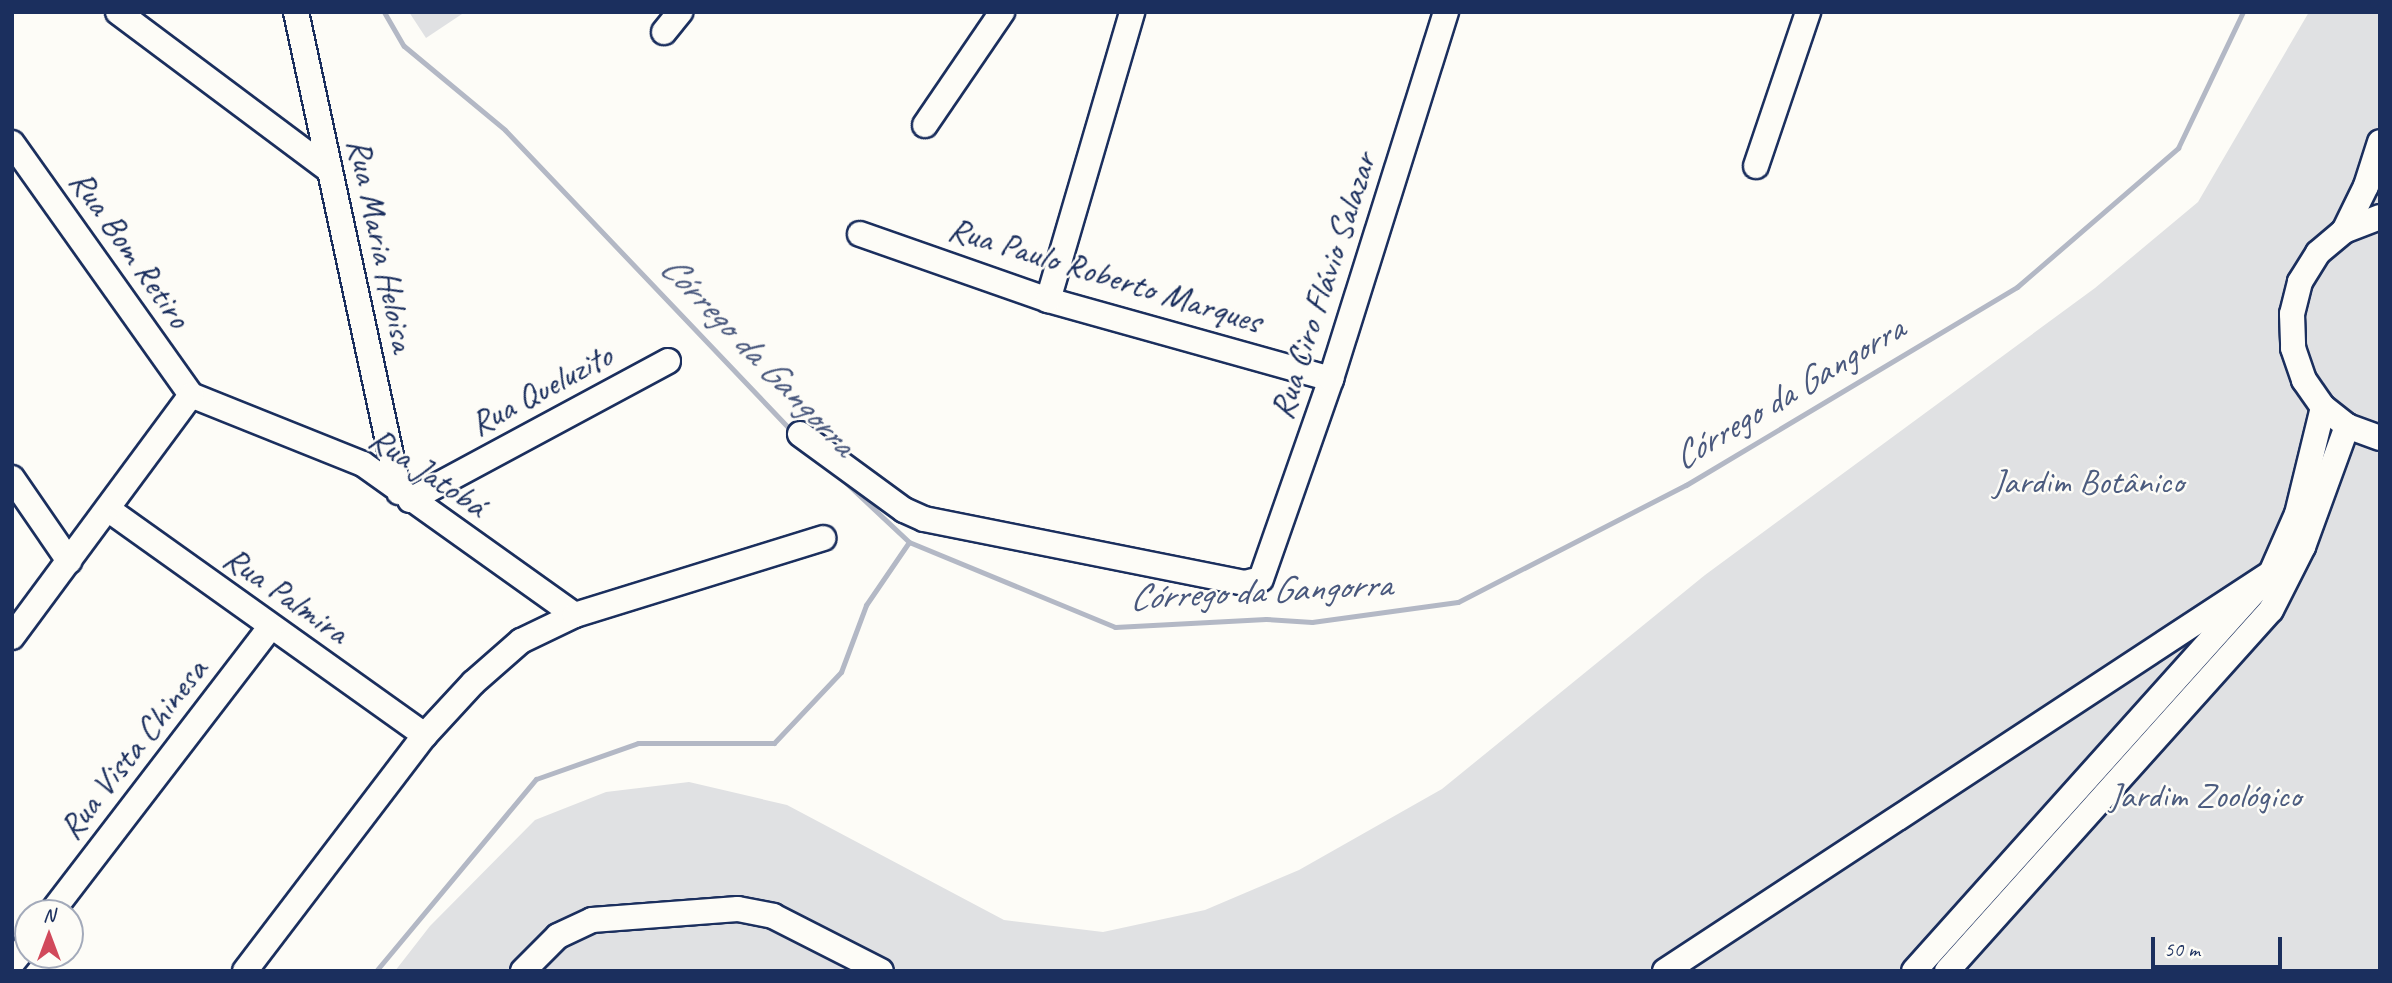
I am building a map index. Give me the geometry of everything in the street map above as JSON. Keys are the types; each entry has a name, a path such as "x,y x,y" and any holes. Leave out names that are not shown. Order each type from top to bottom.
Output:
{"street":[{"path":"118,12 329,170"},
{"name":"Rua Maria Heloisa","path":"296,12 329,170 405,496"},
{"path":"664,32 680,12"},
{"path":"925,125 1002,12"},
{"path":"1048,300 1132,12"},
{"name":"Rua Ciro Flávio Salazar","path":"800,433 904,510 924,519 1245,583 1261,579 1331,379 1446,12"},
{"path":"1756,166 1808,12"},
{"path":"2344,231 2366,186 2380,142"},
{"name":"Rua Bom Retiro","path":"12,143 191,395"},
{"path":"2380,217 2344,231 2318,253 2301,282 2292,314 2293,348 2300,369 2323,407 2347,426 2380,438"},
{"name":"Rua Paulo Roberto Marques","path":"860,234 1048,300 1331,379"},
{"name":"Rua Queluzito","path":"405,496 668,361"},
{"path":"12,637 109,510 191,395"},
{"name":"Rua Jatobá","path":"191,395 363,464 575,615"},
{"path":"1913,971 2271,573 2297,514 2323,407"},
{"path":"1947,971 2271,610 2303,547 2347,426"},
{"path":"12,478 69,561"},
{"name":"Rua Palmira","path":"109,510 270,628 425,735"},
{"path":"245,971 425,735 473,683 521,641 575,615 823,538"},
{"path":"1665,971 2271,573"},
{"name":"Rua Vista Chinesa","path":"62,899 270,628"},
{"path":"523,971 558,936 592,920 738,909 773,916 881,971"}],"green space":[{"path":"409,12 465,12 426,38"},
{"name":"Jardim Botânico","path":"2309,12 2380,12 2380,971 395,971 430,926 535,820 606,792 689,782 787,805 1004,920 1103,932 1205,910 1299,870 1442,789 1705,575 2095,288 2198,202"}],"waterway":[{"name":"Córrego da Gangorra","path":"384,12 404,46 505,130 793,432"},
{"name":"Córrego da Gangorra","path":"843,480 909,542 1115,627 1266,619 1312,622 1458,602 1686,485 2017,287 2178,148 2243,12"},
{"path":"376,971 536,779 638,743 774,743 841,672 866,605 909,542"}],"park label":[{"name":"Jardim Zoológico","path":"2205,796"}]}
